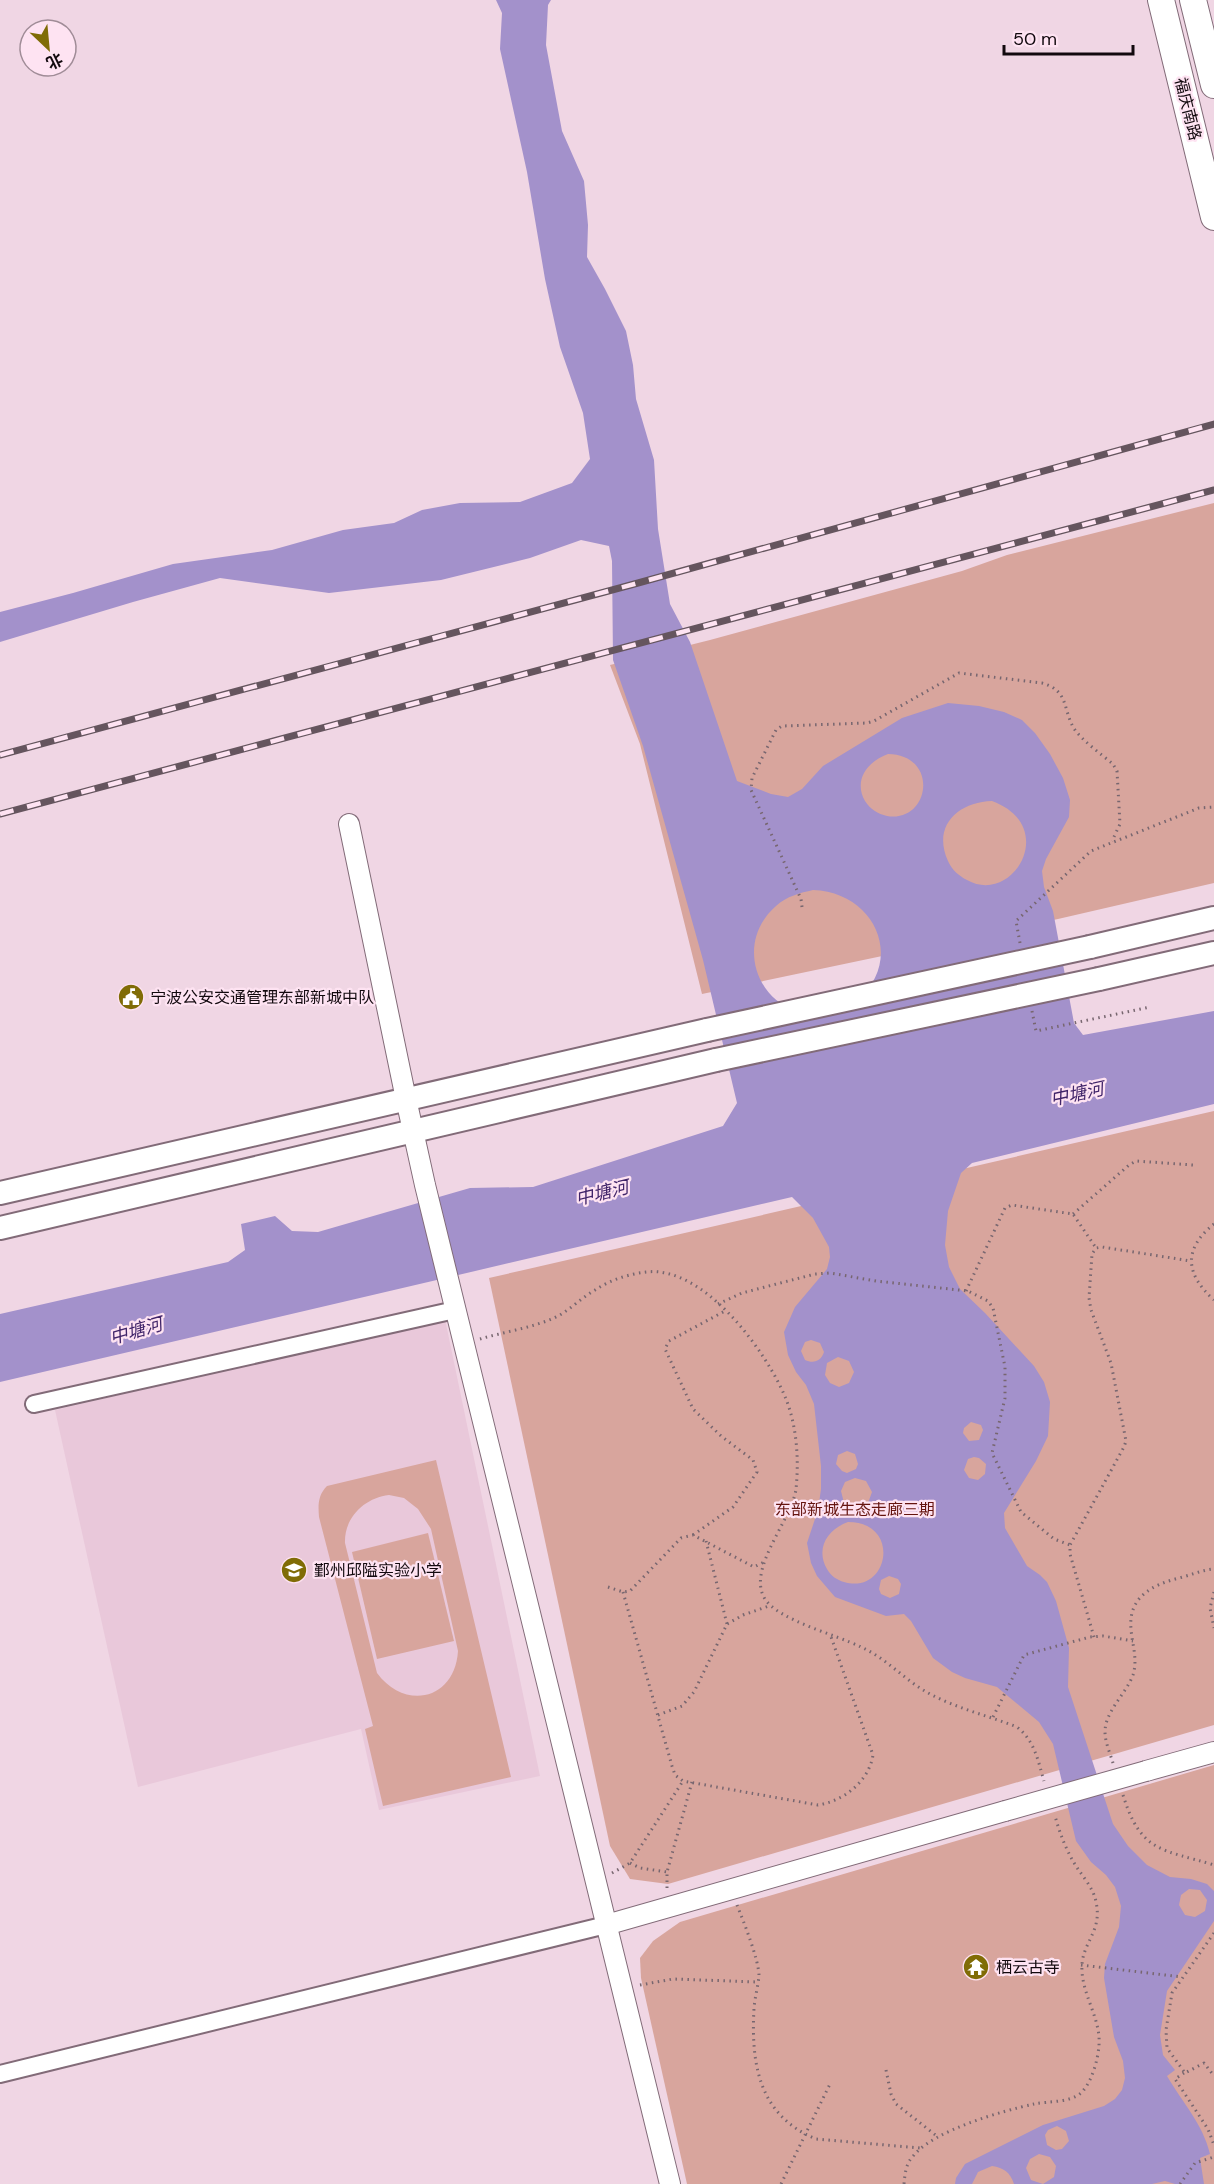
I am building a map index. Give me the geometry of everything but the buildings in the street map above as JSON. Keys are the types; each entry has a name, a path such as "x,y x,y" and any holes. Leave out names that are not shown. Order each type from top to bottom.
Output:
{"main road":[{"name":"福庆南路","path":"1161,0 1214,217"},
{"name":"福庆南路","path":"1193,0 1214,85"},
{"path":"0,1193 707,1030 1214,918"},
{"path":"0,1228 716,1060 1214,953"}],"street":[{"path":"349,824 405,1099 425,1185 670,2184"},
{"path":"34,1404 455,1307"},
{"path":"0,2074 606,1925 1214,1752"}],"path":[{"path":"802,907 801,899 751,790 751,783 776,730 782,726 867,723 959,673 1042,683 1051,686 1062,695 1075,730 1113,764 1117,771 1120,824 1112,841"},
{"path":"1052,889 1091,851 1199,808 1214,807"},
{"path":"1089,1020 1150,1007"},
{"path":"1073,1214 1128,1164 1137,1161 1193,1165"},
{"path":"966,1291 1005,1208 1012,1205 1073,1214 1096,1248"},
{"path":"1214,1224 1204,1232 1193,1248 1191,1261 1196,1281 1214,1300"},
{"path":"1094,1637 1070,1545 1126,1441 1111,1363 1091,1310 1089,1298 1092,1254 1096,1248 1102,1247 1191,1261"},
{"path":"463,1343 554,1318 594,1290 630,1275 662,1272 678,1276 697,1286 725,1311 762,1353 787,1401 796,1437 795,1492 764,1562 761,1583 763,1596 769,1605 788,1617 863,1647 931,1694 1017,1728 1026,1735 1033,1746 1046,1787"},
{"path":"718,1304 742,1293 815,1274 830,1273 876,1281 966,1291 988,1301 993,1308 1005,1367 1005,1398 992,1453 1021,1512 1054,1539 1070,1545"},
{"path":"608,1587 623,1592 630,1591 681,1538 693,1534 733,1507 757,1472 753,1460 721,1436 693,1409 665,1349 669,1341 725,1311"},
{"path":"693,1534 754,1567 764,1562"},
{"path":"706,1541 727,1624"},
{"path":"1116,1771 1105,1730 1107,1719 1133,1673 1135,1656 1131,1621 1139,1599 1151,1588 1165,1581 1214,1569"},
{"path":"623,1592 675,1775 692,1782 818,1804 829,1803 854,1790 871,1765 873,1755 830,1634"},
{"path":"1214,1592 1210,1608 1214,1628"},
{"path":"658,1715 682,1706 694,1692 727,1624 769,1605"},
{"path":"993,1717 1024,1655 1094,1637 1103,1636 1133,1641"},
{"path":"596,1883 630,1863 683,1780"},
{"path":"668,1907 667,1872 692,1782"},
{"path":"1122,1792 1128,1813 1138,1831 1152,1844 1187,1858 1214,1864"},
{"path":"904,2184 905,2170 913,2155 938,2137 996,2114 1036,2104 1061,2101 1081,2093 1091,2078 1099,2044 1097,2026 1082,1986 1081,1965 1099,1916 1096,1898 1061,1838 1052,1807"},
{"path":"630,1863 640,1868 667,1872"},
{"path":"729,1889 745,1924 759,1974 754,2047 758,2077 766,2095 785,2120 816,2139 922,2148"},
{"path":"1185,2073 1170,2054 1166,2030 1172,1993 1214,1933"},
{"path":"1081,1965 1182,1977"},
{"path":"621,1988 673,1979 758,1982"},
{"path":"1214,2076 1204,2063 1175,2079 1208,2129 1214,2145"},
{"path":"886,2070 891,2094 896,2104 938,2137"},
{"path":"781,2184 831,2082"},
{"path":"1180,2184 1195,2163 1213,2157"}],"shaded area":[{"name":"鄞州邱隘实验小学","path":"445,1319 540,1776 379,1810 361,1729 138,1787 55,1410"}],"green space":[{"path":"1214,503 1214,883 1058,919 702,994 640,744 610,665 962,571 1007,555"},
{"name":"东部新城生态走廊三期","path":"1214,1111 1214,1725 668,1884 630,1879 610,1846 489,1278"},
{"path":"436,1460 511,1777 383,1806 365,1729 373,1726 319,1517 319,1500 327,1486","holes":["389,1495 404,1498 418,1509 431,1529 458,1651 455,1668 448,1680 438,1690 427,1695 414,1696 401,1692 388,1685 377,1673 345,1543 348,1525 364,1505 371,1500"]},
{"path":"428,1533 454,1641 377,1659 352,1552"},
{"path":"1214,1765 1214,2184 687,2184 641,1978 640,1958 653,1941 680,1922"}],"water":[{"name":"中塘河","path":"496,0 551,0 548,5 546,45 562,131 584,181 588,225 587,257 626,331 633,365 636,399 654,460 658,529 670,604 690,642 737,781 771,794 788,797 802,789 823,766 902,718 948,703 979,706 1004,712 1022,720 1050,754 1063,778 1070,800 1069,817 1042,871 1044,887 1053,911 1074,1023 1083,1035 1214,1011 1214,1104 972,1163 961,1173 948,1211 945,1245 949,1267 960,1289 1034,1366 1044,1382 1050,1402 1048,1436 1036,1461 1004,1513 1005,1528 1027,1566 1047,1582 1056,1601 1069,1648 1068,1687 1113,1824 1128,1846 1147,1865 1170,1877 1191,1879 1207,1884 1214,1891 1214,1921 1167,1991 1160,2035 1163,2055 1175,2070 1167,2076 1207,2143 1210,2154 1200,2158 1204,2184 1175,2184 1165,2181 1152,2184 1043,2184 1014,2184 1006,2171 992,2166 978,2172 972,2184 955,2184 965,2164 1043,2125 1104,2106 1115,2099 1122,2090 1125,2078 1123,2061 1114,2037 1104,1978 1105,1964 1119,1927 1121,1906 1115,1887 1106,1875 1091,1862 1076,1841 1053,1744 1039,1722 997,1687 965,1678 952,1672 933,1658 911,1621 904,1614 886,1616 835,1597 817,1576 811,1563 807,1543 818,1510 821,1489 821,1466 814,1404 806,1385 796,1372 788,1355 784,1332 795,1307 827,1269 830,1257 829,1247 813,1218 792,1197 0,1382 0,1314 228,1262 245,1250 241,1224 275,1216 292,1231 318,1232 470,1188 533,1187 723,1126 737,1103 703,960 643,746 613,660 612,561 609,546 581,540 530,558 441,580 329,593 220,578 0,642 0,612 173,564 272,550 343,530 394,523 422,510 460,503 520,502 572,483 590,459 583,413 560,347 545,279 527,172 500,49 502,13","holes":["888,754 905,757 916,765 922,776 923,788 920,800 913,809 902,815 887,816 874,811 867,804 862,793 862,779 864,772 874,761","992,801 1012,813 1023,828 1026,844 1022,860 1013,873 1000,882 984,885 967,880 954,870 948,861 943,837 951,818 959,811 980,802","813,890 835,894 853,902 867,915 876,931 881,948 879,967 871,985 842,1012 820,1017 810,1016 782,1004 769,993 755,965 754,950 757,934 764,919 780,903 803,892","811,1340 820,1343 824,1352 821,1358 814,1362 805,1360 801,1351 805,1342","838,1357 849,1361 854,1372 849,1383 839,1387 830,1383 825,1375 827,1363","971,1422 981,1425 983,1430 979,1440 969,1441 963,1433 964,1428","847,1451 855,1454 858,1464 856,1469 847,1473 836,1464 838,1455","979,1458 986,1464 985,1474 978,1480 969,1478 964,1470 968,1459","855,1478 866,1481 872,1492 868,1503 856,1509 844,1503 841,1491 845,1482","848,1522 865,1525 876,1533 882,1544 883,1557 879,1569 871,1578 859,1583 844,1582 834,1577 827,1569 822,1554 829,1534","889,1576 898,1579 901,1584 899,1594 890,1598 881,1594 879,1589 881,1580","1189,1889 1200,1890 1207,1900 1205,1911 1195,1917 1185,1915 1179,1905 1181,1895","1057,2126 1066,2131 1069,2141 1062,2149 1056,2150 1047,2145 1045,2135 1048,2130","1039,2154 1050,2157 1056,2166 1054,2177 1043,2184 1031,2180 1026,2168 1030,2159"]}],"railway":[{"path":"0,755 638,583 1214,424"},
{"path":"0,814 1214,490"}],"place":[{"name":"宁波公安交通管理东部新城中队","path":"131,997"},
{"name":"鄞州邱隘实验小学","path":"294,1570"},
{"name":"栖云古寺","path":"976,1967"}]}
